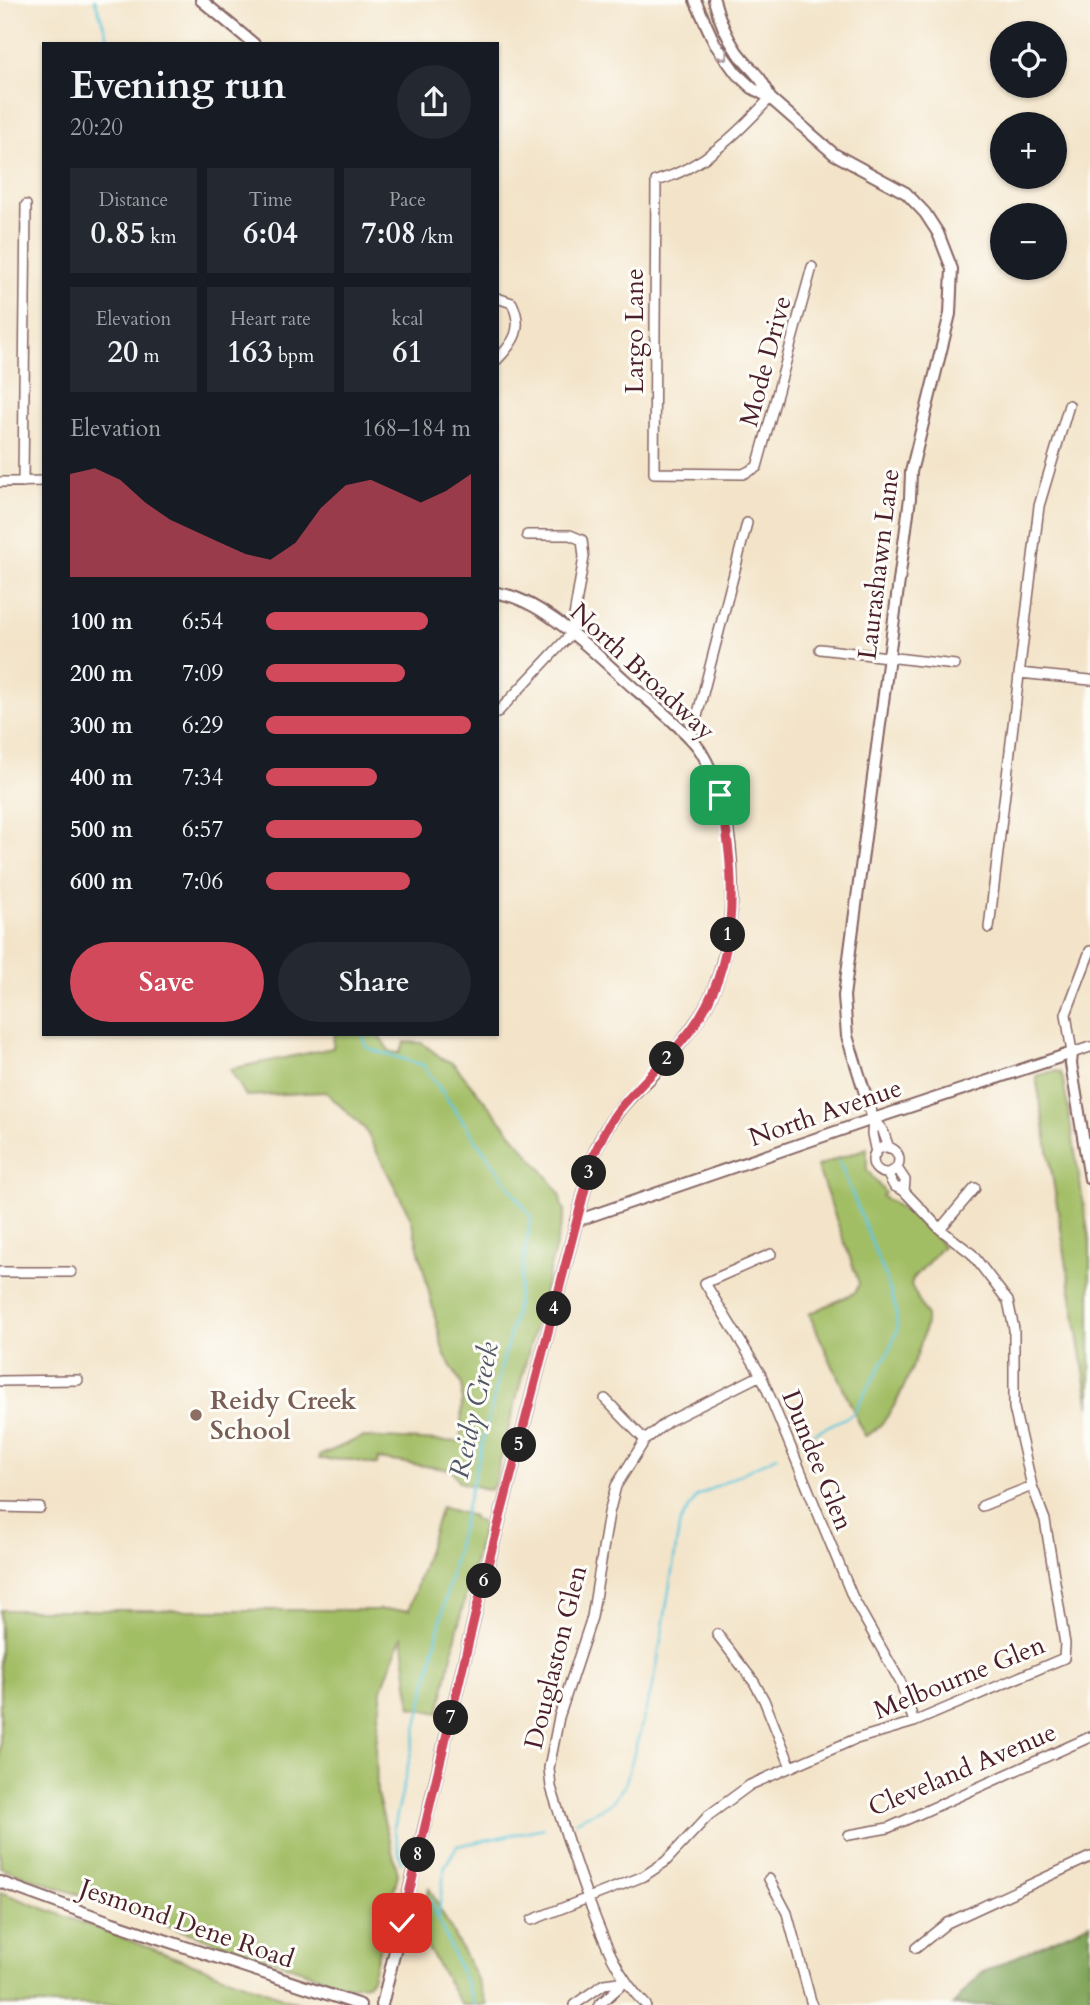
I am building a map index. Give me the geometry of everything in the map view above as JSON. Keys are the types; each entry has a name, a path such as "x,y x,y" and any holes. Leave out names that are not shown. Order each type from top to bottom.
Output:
{"street":[{"path":"201,0 252,42"},
{"name":"Laurashawn Lane","path":"695,0 715,44 736,73 752,88 771,98 835,154 906,193 925,213 938,233 952,269 950,314 911,472 890,658 845,996 846,1036 873,1119"},
{"name":"Laurashawn Lane","path":"714,0 731,42 748,65 764,80 771,98"},
{"name":"Largo Lane","path":"758,467 743,474 654,473 656,181 679,175 691,168 742,128 771,98"},
{"path":"23,482 26,205"},
{"name":"Mode Drive","path":"758,467 812,267"},
{"path":"499,299 512,303 517,324 515,338 499,358"},
{"path":"989,928 1039,506 1069,405"},
{"path":"0,482 42,481"},
{"path":"691,740 747,523"},
{"path":"499,711 570,634 584,557 582,540 570,535 527,535"},
{"name":"North Broadway","path":"382,2005 476,1611 594,1154 617,1112 685,1038 702,1014 724,957 731,917 733,886 729,839 713,774 699,748 535,605 499,593"},
{"path":"820,649 955,665"},
{"path":"1019,673 1090,680"},
{"path":"1090,951 1066,1014 1071,1064 1090,1179"},
{"name":"North Avenue","path":"576,1221 1090,1047"},
{"name":"Melbourne Glen","path":"873,1119 883,1131 889,1148 897,1154 897,1168 905,1180 904,1191"},
{"name":"Melbourne Glen","path":"532,1920 644,1876 665,1861 724,1802 750,1785 853,1740 914,1722 1064,1658 1065,1644 1045,1520 1032,1486 1014,1408 1014,1329 1008,1301 972,1254 940,1229 904,1191 894,1185 887,1173 876,1168 873,1119"},
{"path":"876,1153 889,1148"},
{"path":"887,1173 897,1168"},
{"path":"940,1229 975,1188"},
{"name":"Dundee Glen","path":"771,1254 705,1283 761,1375 853,1598 901,1683 914,1722"},
{"path":"0,1272 71,1272"},
{"name":"Douglaston Glen","path":"646,2005 626,1981 608,1951 551,1787 549,1768 559,1717 592,1617 616,1486 645,1440 667,1422 761,1375"},
{"path":"0,1381 78,1380"},
{"path":"605,1399 645,1440"},
{"path":"982,1506 1032,1486"},
{"path":"0,1507 40,1508"},
{"path":"717,1634 754,1682 791,1767"},
{"name":"Cleveland Avenue","path":"849,1835 888,1828 1090,1737"},
{"path":"916,1948 947,1923 1090,1857"},
{"path":"769,1880 787,1913 812,2005"},
{"name":"Jesmond Dene Road","path":"0,1881 113,1923 360,2005"},
{"path":"574,2005 604,1984 626,1981"},
{"path":"598,2005 613,1995 626,1981"}],"green space":[{"path":"334,1036 379,1036 390,1052 399,1053 405,1042 422,1043 453,1063 561,1196 561,1205 565,1210 494,1485 490,1490 459,1482 452,1470 378,1459 377,1465 351,1460 319,1459 319,1456 362,1437 461,1442 462,1385 444,1354 411,1218 365,1129 326,1092 246,1096 230,1069 333,1048"},
{"path":"1060,1072 1063,1078 1090,1244 1090,1407 1036,1076"},
{"path":"867,1148 867,1170 885,1193 882,1196 905,1211 943,1246 913,1279 911,1285 926,1315 923,1335 912,1368 886,1418 865,1436 809,1314 856,1292 859,1283 817,1166"},
{"path":"441,1507 473,1516 473,1519 481,1522 483,1528 439,1713 411,1707 402,1635 382,1689 376,1746 377,1794 398,1874 372,1978 367,1984 349,1986 339,1983 0,1867 0,1610 409,1610"},
{"path":"429,1888 475,1975 487,2005 461,2005 418,1931"},
{"path":"0,1892 303,2005 0,2005"},
{"path":"1090,1923 1090,2005 953,2005 981,1973"}],"waterway":[{"name":"Reidy Creek","path":"95,0 109,42"},
{"name":"Reidy Creek","path":"364,1036 366,1046 370,1049 423,1065 531,1217 515,1314 465,1512 394,1828 401,1862"},
{"path":"804,1438 853,1414 889,1351 897,1330 896,1309 884,1273 839,1161"},
{"path":"576,1821 610,1804 625,1785 655,1677 680,1522 697,1496 777,1456"},
{"path":"438,1918 445,1866 457,1846 544,1828"},
{"name":"Reidy Creek","path":"429,1898 475,2005"}],"place":[{"name":"Reidy Creek School","path":"196,1415"}],"route":[{"path":"402,1923 476,1611 594,1154 617,1112 685,1038 702,1014 724,957 733,886 729,839 720,795"}]}
